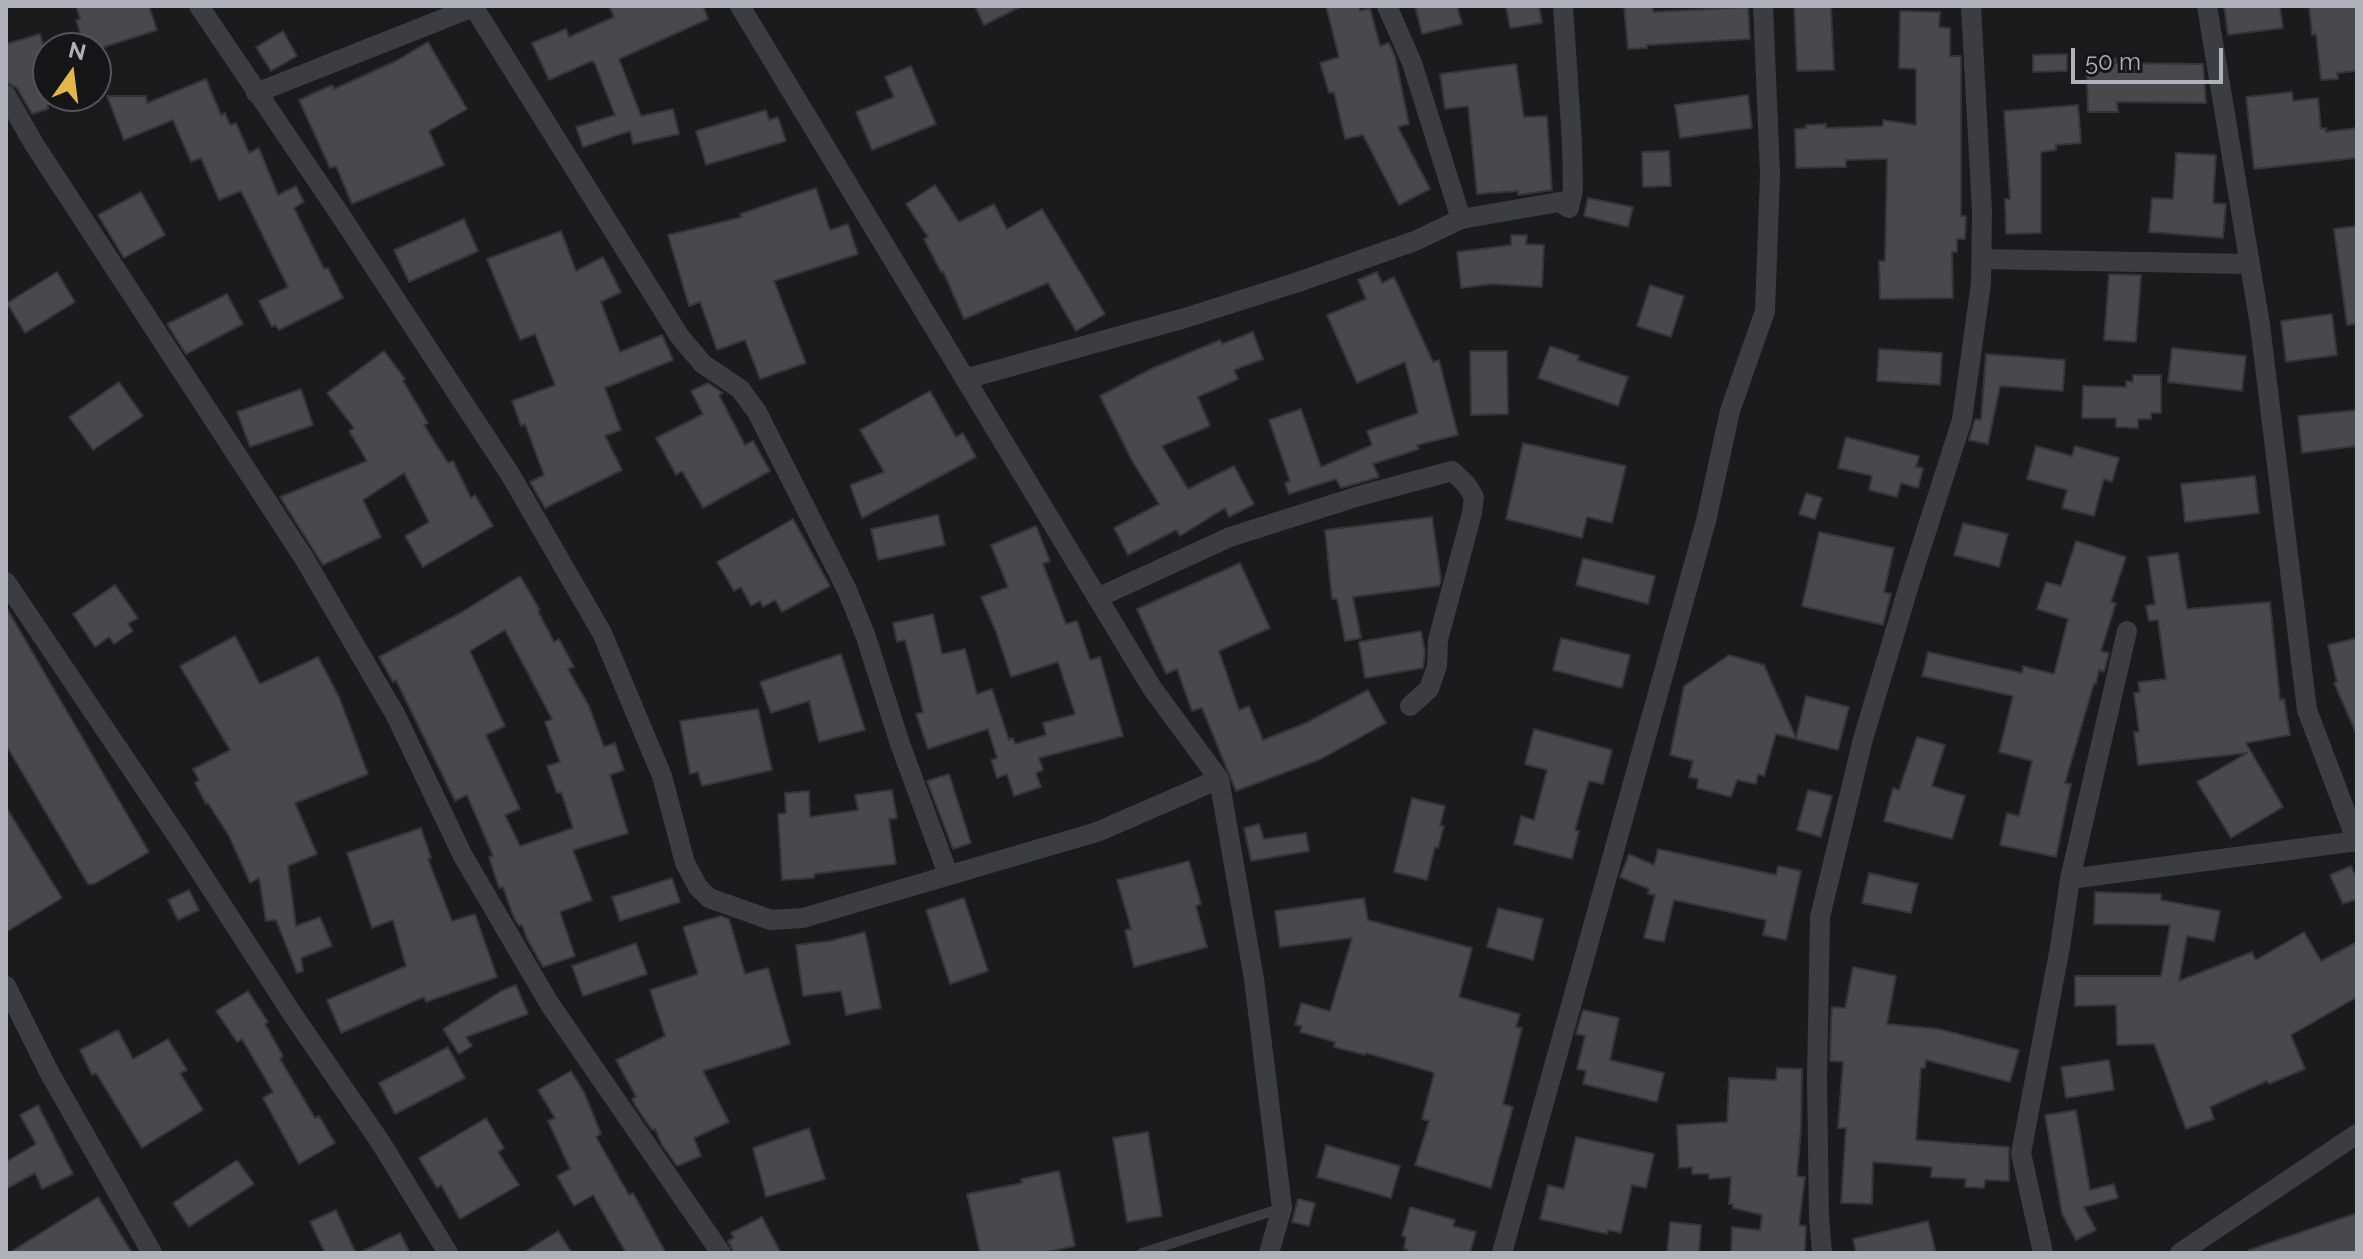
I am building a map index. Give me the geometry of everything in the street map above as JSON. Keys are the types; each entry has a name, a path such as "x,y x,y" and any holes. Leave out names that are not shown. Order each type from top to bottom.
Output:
{"street":[{"path":"199,6 510,474 602,633 662,776 685,863 698,887 709,898 771,920 803,918 1097,832 1219,779"},
{"path":"256,93 474,6 680,337 703,364 740,389 757,412 847,590 948,874"},
{"path":"740,6 1152,688 1219,779 1254,979 1282,1208 1269,1253"},
{"path":"1387,6 1412,63 1461,219"},
{"path":"965,379 1185,318 1298,282 1415,241 1461,219 1559,202 1569,208 1573,189 1572,142 1563,6"},
{"path":"1502,1253 1706,521 1730,411 1765,311 1770,174 1763,6"},
{"path":"1822,1253 1817,1078 1820,917 1863,739 1962,420 1981,283 1982,211 1971,6"},
{"path":"2070,879 2357,842 2307,710 2260,325 2207,6"},
{"path":"6,95 34,144 304,558 395,714 463,856 549,1003 721,1253"},
{"path":"1981,259 2248,264"},
{"path":"1097,598 1230,537 1359,496 1452,471 1474,497 1472,513 1438,640 1437,666 1429,689 1410,706"},
{"path":"6,582 381,1143 448,1253"},
{"path":"2043,1253 2021,1153 2070,879 2127,631"},
{"path":"6,986 57,1085 152,1253"},
{"path":"2180,1253 2357,1134"}],"lane":[{"path":"1142,1253 1282,1208"}],"building":[{"path":"76,6 149,6 157,30 112,44 112,32 80,32 76,20 80,19"},
{"path":"609,6 703,6 708,19 619,59 641,116 673,109 679,134 633,144 630,131 583,147 576,127 615,115 595,64 592,61 549,80 532,43 566,29 569,37 614,17"},
{"path":"975,6 1022,6 984,25"},
{"path":"1326,6 1359,6 1360,11 1370,8 1380,46 1389,43 1395,56 1409,124 1398,127 1430,189 1399,205 1363,135 1345,139 1334,92 1329,93 1320,63 1339,57"},
{"path":"1415,6 1457,6 1462,24 1422,34"},
{"path":"1506,6 1539,6 1542,23 1510,28"},
{"path":"1624,6 1653,6 1653,12 1748,7 1750,39 1647,45 1647,48 1628,49"},
{"path":"1794,6 1831,6 1834,70 1797,71"},
{"path":"2224,6 2280,6 2283,28 2228,35"},
{"path":"2309,6 2357,6 2357,71 2337,73 2338,79 2321,80 2316,34 2312,35"},
{"path":"1900,11 1940,12 1939,27 1950,28 1950,56 1961,56 1961,216 1966,216 1965,239 1957,239 1957,252 1952,252 1953,298 1880,299 1879,261 1885,261 1887,159 1846,160 1846,167 1796,168 1795,129 1806,128 1806,125 1826,124 1826,128 1883,126 1883,120 1916,125 1916,69 1899,68"},
{"path":"283,31 297,56 271,71 256,47"},
{"path":"32,36 32,112 38,112 32,114 17,88 6,82 6,44"},
{"path":"428,42 467,109 429,131 444,165 352,204 336,166 330,168 299,100 332,85 334,89 396,61"},
{"path":"2067,54 2067,71 2033,72 2033,55"},
{"path":"2116,58 2116,63 2203,64 2206,103 2117,102 2118,112 2088,112 2086,59"},
{"path":"1516,64 1524,117 1547,116 1552,190 1518,195 1518,191 1477,194 1468,106 1445,109 1440,74"},
{"path":"911,66 936,124 872,150 856,112 894,97 885,77"},
{"path":"206,79 221,115 225,113 230,125 236,123 249,153 259,148 278,195 296,186 304,202 294,208 324,269 328,268 343,298 279,330 275,325 272,327 259,301 288,287 241,191 219,200 201,158 191,162 173,120 124,140 112,109 112,96 146,96 147,103"},
{"path":"2292,92 2293,101 2318,98 2321,129 2326,128 2326,132 2357,128 2357,158 2254,169 2246,97"},
{"path":"1748,95 1752,128 1680,138 1675,105"},
{"path":"2078,105 2081,143 2056,145 2056,150 2041,152 2041,233 2006,234 2005,199 2010,199 2004,111"},
{"path":"766,110 769,120 778,117 786,141 706,165 696,131"},
{"path":"1669,151 1671,186 1643,187 1642,152"},
{"path":"2176,153 2216,155 2213,203 2226,204 2223,238 2149,232 2152,198 2173,199"},
{"path":"935,185 959,222 994,204 1007,229 1042,209 1105,314 1076,331 1048,283 964,319 943,271 924,239 928,237 906,204"},
{"path":"816,188 830,230 848,224 858,254 774,281 806,363 760,379 745,340 717,350 700,302 689,306 668,235 742,217 740,214"},
{"path":"141,192 165,235 124,258 98,215"},
{"path":"1588,198 1633,207 1628,227 1584,216"},
{"path":"464,219 478,251 409,282 394,250"},
{"path":"2357,226 2357,324 2347,325 2334,229"},
{"path":"561,231 576,271 603,257 621,292 601,302 620,352 662,335 673,360 605,388 621,430 605,436 622,470 545,508 530,482 544,475 525,424 521,426 512,401 555,385 535,334 520,340 487,259"},
{"path":"1511,235 1527,235 1526,244 1544,245 1542,287 1492,284 1461,288 1457,252 1511,245"},
{"path":"57,272 75,302 25,333 7,303"},
{"path":"1377,272 1382,283 1394,277 1433,362 1439,360 1458,435 1417,445 1419,449 1373,464 1379,477 1341,488 1336,479 1289,494 1285,483 1290,481 1269,420 1301,409 1321,467 1372,445 1367,431 1418,413 1405,362 1357,383 1327,315 1366,299 1358,280"},
{"path":"2109,274 2141,275 2136,342 2104,340"},
{"path":"1650,285 1684,296 1671,337 1637,326"},
{"path":"227,294 243,324 186,354 167,324"},
{"path":"2332,314 2337,355 2286,362 2281,321"},
{"path":"1253,332 1263,359 1234,370 1238,379 1198,397 1210,426 1162,446 1188,489 1234,466 1254,504 1229,517 1225,508 1180,536 1176,530 1128,555 1114,528 1159,504 1131,459 1100,396 1153,368 1220,340 1222,344"},
{"path":"1550,346 1579,356 1577,360 1628,377 1618,406 1538,378"},
{"path":"2172,348 2246,356 2242,391 2168,382"},
{"path":"1879,349 1942,353 1940,385 1877,381"},
{"path":"384,351 405,379 403,381 428,423 424,425 448,463 453,461 471,498 475,495 493,526 423,567 405,536 429,522 404,473 363,500 381,537 323,565 280,497 367,461 349,431 354,428 327,393"},
{"path":"1470,351 1507,351 1508,414 1471,415"},
{"path":"1986,354 2065,360 2063,391 2000,386 1988,444 1969,440 1975,419 1981,420"},
{"path":"2133,375 2161,375 2161,413 2151,413 2151,419 2138,419 2138,428 2116,427 2116,418 2082,418 2083,386 2126,387 2126,381 2133,382"},
{"path":"119,382 143,416 93,450 69,417"},
{"path":"708,383 723,393 719,395 745,445 753,441 770,471 703,508 682,471 676,475 656,438 703,414 691,391"},
{"path":"301,389 313,425 250,447 237,412"},
{"path":"930,391 956,437 963,433 976,457 862,518 850,485 884,472 860,430"},
{"path":"2357,410 2357,446 2302,453 2298,416"},
{"path":"1846,437 1919,456 1916,467 1923,468 1918,488 1901,483 1897,497 1869,490 1872,476 1838,468"},
{"path":"1523,443 1626,466 1612,523 1587,517 1582,538 1506,519"},
{"path":"2036,446 2072,456 2075,446 2119,458 2112,482 2104,479 2094,516 2062,508 2067,490 2027,479"},
{"path":"2255,476 2259,513 2185,522 2181,484"},
{"path":"1806,493 1822,498 1815,519 1799,514"},
{"path":"938,515 945,545 878,560 871,529"},
{"path":"1432,517 1441,580 1439,586 1353,597 1361,638 1345,641 1337,599 1332,599 1325,530"},
{"path":"793,519 830,586 782,612 775,600 763,607 760,601 751,606 741,587 734,591 717,562"},
{"path":"1963,523 2008,534 1999,567 1954,555"},
{"path":"1036,526 1050,561 1043,564 1066,624 1077,621 1090,660 1100,657 1123,736 1039,758 1043,770 1036,773 1041,787 1014,796 1007,774 997,778 991,760 997,758 988,729 928,749 916,714 923,712 905,640 897,642 893,623 933,614 942,654 965,649 977,694 992,689 1009,740 1013,738 1015,744 1046,735 1043,723 1075,714 1058,662 1011,677 981,597 1008,587 991,545"},
{"path":"1819,532 1894,548 1884,592 1891,594 1883,625 1802,606"},
{"path":"2076,541 2126,557 2111,602 2116,603 2101,651 2109,653 2104,672 2099,670 2094,683 2065,783 2071,784 2056,857 2000,845 2007,813 2019,816 2032,761 1999,752 2013,696 1922,676 1928,652 2022,673 2023,666 2054,674 2068,619 2037,609 2046,582 2061,586"},
{"path":"2178,553 2187,609 2270,602 2280,700 2284,699 2290,735 2246,743 2283,807 2231,838 2197,782 2247,753 2138,765 2134,732 2139,732 2134,693 2140,692 2138,682 2166,679 2158,620 2149,621 2146,606 2155,604 2148,557"},
{"path":"1583,558 1655,576 1648,604 1576,585"},
{"path":"1240,563 1270,628 1219,651 1239,710 1249,706 1263,740 1306,723 1368,690 1386,723 1321,759 1236,791 1202,708 1192,711 1177,669 1166,674 1137,609"},
{"path":"520,576 554,642 559,639 574,667 568,669 589,706 604,747 615,743 624,770 610,775 628,833 573,850 592,900 560,912 575,956 543,967 522,925 519,926 514,918 503,887 499,888 489,857 493,856 467,795 455,801 396,680 393,682 379,657","holes":["505,630 552,719 545,722 560,762 547,766 557,793 561,792 573,828 520,846 505,815 520,809 486,735 505,726 470,651"]},
{"path":"115,585 138,618 128,624 133,631 114,644 109,637 95,647 73,614"},
{"path":"6,607 149,852 94,884 88,884 6,745"},
{"path":"1421,631 1425,652 1423,668 1365,678 1359,642"},
{"path":"235,636 260,684 318,657 339,697 368,774 295,803 317,854 288,866 296,926 320,917 332,946 301,958 303,971 297,973 276,920 266,921 259,878 250,883 229,836 195,783 199,780 193,769 230,750 180,666"},
{"path":"1561,638 1630,655 1622,688 1553,670"},
{"path":"2357,638 2357,735 2334,683 2337,682 2328,645"},
{"path":"841,654 865,730 819,742 809,701 771,713 760,682"},
{"path":"1729,655 1764,665 1796,738 1806,696 1849,707 1838,750 1776,734 1764,776 1758,774 1756,784 1737,780 1731,797 1697,788 1698,779 1689,777 1693,761 1670,755 1684,686"},
{"path":"758,709 772,770 702,786 698,772 690,774 680,721"},
{"path":"1534,729 1612,750 1603,784 1589,781 1575,830 1579,831 1572,859 1514,844 1521,816 1534,820 1547,770 1525,764"},
{"path":"1917,737 1945,745 1932,786 1965,796 1952,839 1884,821 1893,788 1899,790"},
{"path":"949,774 971,843 953,849 927,781"},
{"path":"892,790 897,818 889,819 896,864 814,874 814,878 782,880 778,814 786,813 785,793 809,791 810,817 858,810 855,795"},
{"path":"1808,790 1832,796 1821,837 1797,830"},
{"path":"1412,798 1445,806 1440,826 1444,826 1427,880 1394,872"},
{"path":"6,807 62,898 6,932"},
{"path":"1259,824 1264,839 1306,833 1309,851 1251,861 1244,828"},
{"path":"421,828 431,858 428,859 452,921 475,914 497,977 426,1002 424,997 341,1033 327,1000 406,966 393,920 372,928 347,853"},
{"path":"1658,849 1776,875 1778,866 1801,871 1786,940 1763,935 1766,920 1674,900 1664,942 1644,938 1655,895 1648,894 1649,889 1620,877 1629,854 1654,865"},
{"path":"1189,861 1201,904 1196,906 1207,947 1134,967 1125,930 1131,929 1117,880"},
{"path":"2351,866 2357,879 2357,899 2343,904 2330,875"},
{"path":"1869,873 1918,884 1911,913 1862,903"},
{"path":"672,878 680,902 620,921 612,897"},
{"path":"189,890 199,910 178,920 168,900"},
{"path":"2095,892 2161,894 2161,900 2220,911 2214,941 2187,936 2179,981 2252,952 2256,960 2304,932 2321,961 2357,942 2357,997 2291,1035 2305,1069 2269,1084 2267,1081 2210,1107 2214,1119 2186,1129 2154,1044 2117,1045 2116,1005 2075,1006 2075,976 2161,976 2170,925 2094,924"},
{"path":"964,898 988,971 950,984 926,910"},
{"path":"1364,898 1368,920 1472,948 1459,997 1520,1014 1516,1027 1522,1028 1503,1104 1513,1107 1491,1188 1415,1165 1429,1121 1422,1119 1432,1072 1334,1047 1335,1042 1300,1032 1302,1026 1295,1025 1301,1003 1330,1011 1352,938 1280,947 1275,911"},
{"path":"1498,908 1543,919 1533,960 1487,947"},
{"path":"721,916 729,919 745,974 768,968 790,1044 703,1071 729,1122 694,1138 701,1156 677,1166 655,1129 652,1130 635,1105 632,1099 636,1097 616,1060 665,1036 650,990 698,974 683,927"},
{"path":"865,932 881,1008 846,1015 841,991 803,996 796,945"},
{"path":"636,943 647,974 583,996 572,966"},
{"path":"1853,967 1896,976 1887,1024 1939,1029 2019,1050 2010,1082 1926,1060 1925,1068 1921,1068 1916,1140 2009,1147 2009,1181 1985,1180 1984,1188 1965,1187 1966,1179 1931,1177 1932,1167 1873,1162 1872,1204 1841,1203 1846,1128 1838,1128 1843,1062 1830,1061 1831,1021 1832,1007 1845,1008"},
{"path":"516,985 528,1014 466,1037 472,1046 459,1054 443,1029 501,991"},
{"path":"248,991 268,1022 265,1024 283,1056 280,1059 315,1118 319,1116 335,1143 299,1164 263,1098 273,1092 242,1039 237,1042 216,1011"},
{"path":"1583,1010 1619,1018 1610,1060 1664,1073 1657,1102 1583,1084 1586,1071 1577,1069 1585,1036 1576,1034"},
{"path":"118,1030 133,1059 168,1039 187,1070 180,1073 203,1110 142,1148 96,1073 92,1075 80,1050"},
{"path":"448,1047 465,1078 395,1114 379,1083"},
{"path":"2109,1060 2114,1090 2066,1098 2061,1067"},
{"path":"1777,1068 1802,1069 1797,1176 1805,1177 1799,1225 1806,1226 1805,1253 1731,1253 1732,1227 1760,1230 1762,1215 1733,1208 1733,1204 1729,1204 1731,1177 1709,1179 1709,1174 1692,1174 1692,1167 1679,1168 1677,1125 1727,1122 1729,1078 1776,1080"},
{"path":"571,1071 584,1092 601,1134 596,1137 629,1195 633,1193 666,1253 626,1253 593,1195 574,1206 557,1176 570,1169 548,1121 555,1118 538,1090"},
{"path":"38,1105 73,1174 42,1189 35,1173 6,1189 6,1162 36,1144 20,1115"},
{"path":"2076,1110 2090,1190 2114,1184 2118,1198 2084,1207 2096,1230 2076,1240 2062,1214 2045,1115"},
{"path":"486,1118 504,1148 498,1152 519,1185 460,1219 441,1185 437,1188 419,1158"},
{"path":"809,1128 825,1179 766,1197 753,1148"},
{"path":"1148,1132 1162,1216 1127,1222 1113,1138"},
{"path":"1576,1137 1654,1154 1646,1188 1632,1185 1621,1233 1608,1230 1607,1234 1540,1219 1548,1185 1564,1189"},
{"path":"1326,1145 1400,1166 1391,1198 1317,1177"},
{"path":"237,1160 254,1184 189,1227 173,1203"},
{"path":"1059,1171 1075,1246 1042,1253 980,1253 967,1194 1022,1183 1021,1179"},
{"path":"98,1197 132,1253 9,1253"},
{"path":"1298,1199 1315,1203 1309,1226 1292,1222"},
{"path":"1410,1207 1455,1220 1453,1226 1476,1232 1470,1253 1407,1253 1408,1250 1404,1249 1406,1237 1402,1236"},
{"path":"336,1210 356,1253 325,1253 310,1222"},
{"path":"2357,1213 2357,1253 2250,1253 2249,1250"},
{"path":"762,1217 781,1253 734,1253 728,1241 734,1238 731,1233"},
{"path":"1928,1221 1936,1253 1856,1253 1853,1239"},
{"path":"1670,1222 1701,1225 1699,1253 1667,1253"},
{"path":"558,1231 572,1253 523,1253"},
{"path":"400,1233 410,1253 359,1253"}]}
